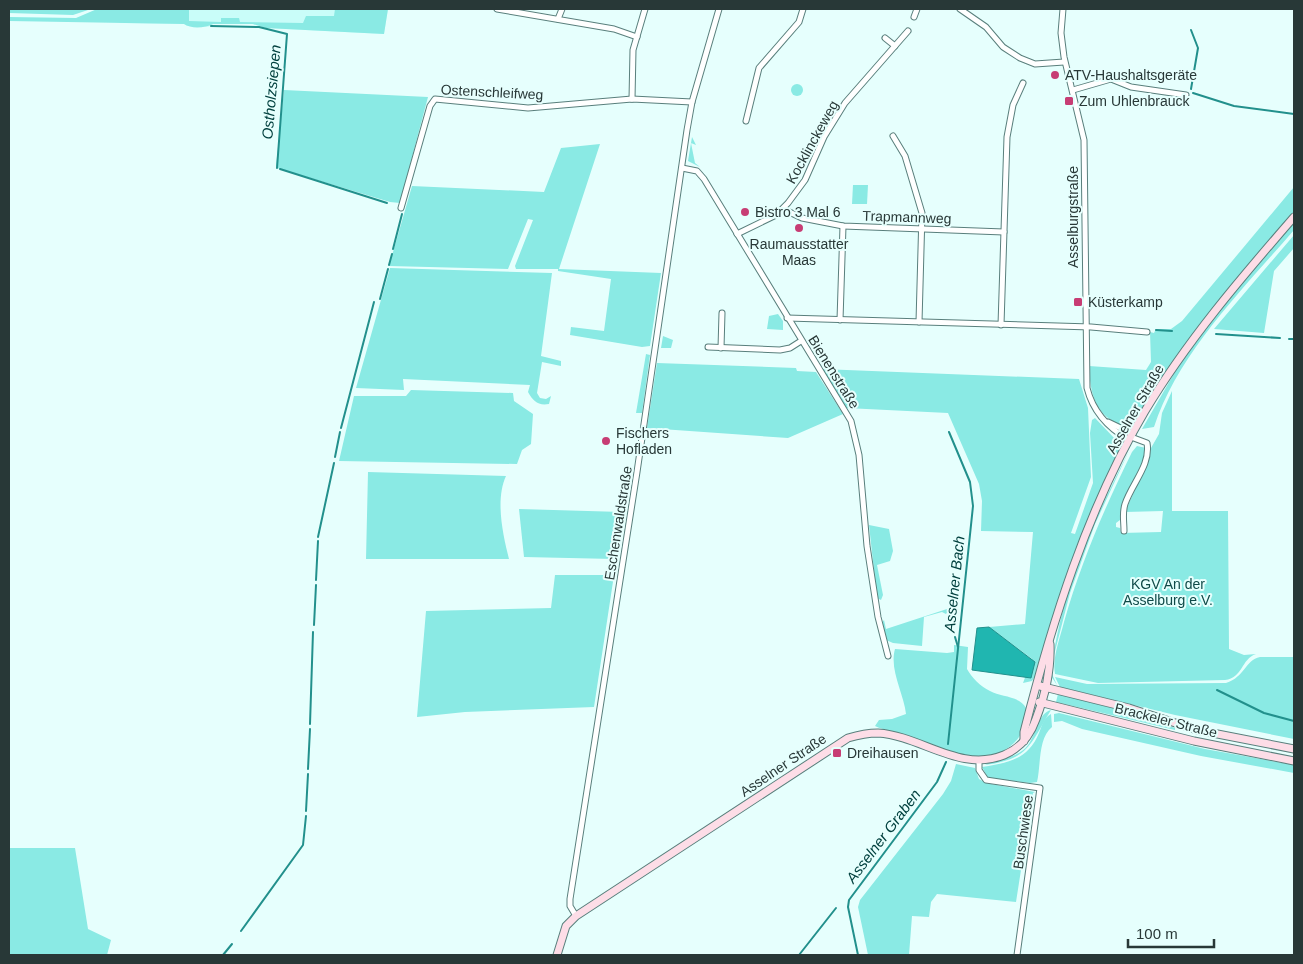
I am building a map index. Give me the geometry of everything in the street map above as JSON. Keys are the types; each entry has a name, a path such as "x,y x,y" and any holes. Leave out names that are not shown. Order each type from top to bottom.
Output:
{"main road":[{"name":"Asselner Straße","path":"1024,741 1036,685 1088,530 1131,437 1161,386 1197,333 1294,217"},
{"name":"Asselner Straße","path":"576,916 848,738 870,733 886,734 960,758 979,760 1002,756 1018,748 1034,726 1045,687 1050,644"},
{"name":"Brackeler Straße","path":"1036,685 1128,708 1197,730 1294,748"},
{"name":"Brackeler Straße","path":"1032,701 1194,741 1294,761"},
{"path":"557,955 566,926 576,916"}],"street":[{"path":"497,9 614,29 636,37"},
{"path":"558,19 562,9"},
{"path":"632,99 633,50 645,9"},
{"name":"Eschenwaldstraße","path":"576,916 570,906 692,102 719,9"},
{"path":"746,121 759,68 798,22 803,9"},
{"path":"914,18 917,9"},
{"path":"960,9 986,27 1003,47 1020,58 1035,64 1064,62"},
{"name":"Asselburgstraße","path":"1063,9 1061,33 1064,62 1073,90 1084,140 1087,388 1095,410 1105,421 1131,437 1147,442 1148,454 1125,503 1123,515 1124,531"},
{"name":"Kocklinckeweg","path":"737,234 766,220 783,209 805,180 824,137 845,103 908,31"},
{"path":"885,38 895,46"},
{"path":"1073,90 1111,79 1131,87 1186,95"},
{"path":"1001,325 1007,137 1013,105 1023,83"},
{"name":"Ostenschleifweg","path":"401,208 430,106 434,99 528,108 632,99 692,102"},
{"path":"893,136 904,156 922,213 919,322"},
{"name":"Bienenstraße","path":"682,168 700,174 853,426 861,471 867,546 875,599 888,656"},
{"name":"Trapmannweg","path":"783,209 802,218 843,226 1004,232"},
{"path":"840,320 843,226"},
{"path":"721,348 722,313"},
{"path":"787,318 1085,327 1147,332"},
{"path":"708,348 780,350 790,348 801,341"},
{"name":"Buschwiese","path":"979,760 979,770 986,780 1040,788 1017,955"}],"shaded area":[{"path":"119,9 388,9 384,34 266,28 252,24 213,24 208,27 187,26 184,24 119,23"},
{"path":"989,627 1035,662 1031,678 972,670 977,628"}],"green space":[{"path":"9,9 91,9 73,15 9,13"},
{"path":"97,9 189,9 189,21 221,22 221,18 239,18 240,22 303,23 306,16 334,16 335,9 388,9 384,34 266,28 253,24 213,24 190,27 184,24 9,21 9,17 76,18"},
{"path":"797,84 803,90 797,96 791,90"},
{"path":"284,90 428,97 400,203 390,202 277,168"},
{"path":"692,137 696,145 691,143"},
{"path":"691,143 695,163 700,167 688,161"},
{"path":"600,144 559,269 661,273 650,346 642,347 570,335 571,327 604,331 611,279 558,271 558,269 516,269 515,266 533,220 528,219 508,269 389,266 412,186 544,192 561,148"},
{"path":"853,185 868,185 867,204 852,204"},
{"path":"1294,187 1294,212 1200,325 1134,422 1125,426 1107,417 1101,411 1093,395 1089,366 1146,370 1151,362 1150,332 1154,333 1156,329 1171,329 1182,321"},
{"path":"1294,222 1294,230 1234,298 1196,347 1179,373 1154,427 1142,429 1183,358 1218,311"},
{"path":"1294,235 1294,248 1274,271 1264,333 1214,329"},
{"path":"390,268 552,273 541,356 561,361 561,366 542,362 537,393 540,398 546,399 551,396 549,404 542,404 534,400 528,392 530,385 403,379 404,390 356,388"},
{"path":"778,314 783,321 783,330 767,329 769,316"},
{"path":"663,336 673,340 671,348 661,348"},
{"path":"646,354 650,355 642,413 636,413"},
{"path":"657,363 796,368 797,371 816,372 843,414 788,438 647,428"},
{"path":"821,369 1079,379 1088,408 1091,477 1071,533 1075,534 1093,483 1090,433 1092,420 1095,418 1116,440 1120,447 1080,541 1048,633 1037,673 1032,681 1023,683 1032,659 989,627 1025,624 1033,532 981,531 982,501 979,484 948,413 846,408"},
{"path":"411,390 513,393 514,401 533,414 531,444 522,450 517,464 339,461 354,396 406,396"},
{"name":"KGV An der Asselburg e.V.","path":"1172,391 1172,511 1228,511 1229,649 1244,655 1256,654 1247,660 1235,676 1225,680 1098,683 1055,674 1057,648 1078,578 1112,493 1132,452 1137,446 1146,448 1147,455 1120,520 1116,523 1116,527 1120,528 1121,533 1161,532 1163,511 1125,512 1149,458 1151,448 1159,434 1162,413"},
{"path":"1129,451 1095,524 1070,593 1054,657 1061,618 1079,560 1090,532"},
{"path":"368,472 506,476 501,496 501,518 509,559 366,559"},
{"path":"519,509 622,512 614,559 524,557"},
{"path":"869,525 889,529 893,551 890,561 877,565 883,595 881,600 877,598"},
{"path":"555,575 614,575 594,707 465,712 417,717 426,611 551,608"},
{"path":"950,608 946,614 942,612 924,617 922,646 893,643 886,640 881,624 884,620 886,629"},
{"path":"954,645 968,647 967,669 974,679 986,689 1019,701 1026,708 1025,722 1020,736 1002,752 976,757 962,755 875,726 879,720 892,719 906,714 895,674 895,649 947,653 954,652"},
{"path":"1260,657 1294,657 1294,739 1175,715 1060,687 1055,677 1087,684 1226,683 1237,677 1251,661"},
{"path":"1058,694 1125,711 1175,728 1175,730 1056,702"},
{"path":"1051,710 1033,741 1020,754 1011,759 985,765 1013,756 1023,750 1031,741 1043,715"},
{"path":"1059,713 1205,749 1294,765 1294,773 1201,756 1082,729 1062,721 1054,722 1054,714"},
{"path":"1051,714 1052,727 1047,732 1042,745 1037,782 1030,783 988,778 982,767 1008,762 1023,755 1034,742 1044,720"},
{"path":"956,764 975,768 979,779 986,783 1035,792 1033,793 1016,902 937,894 931,902 929,917 912,916 909,955 868,955 858,907 860,900 943,794 951,781"},
{"path":"9,848 75,848 88,929 111,940 107,955 9,955"}],"waterway":[{"name":"Ostholzsiepen","path":"211,26 259,27 287,34 277,168"},
{"path":"1191,30 1198,48 1191,89"},
{"path":"1193,93 1234,106 1294,114"},
{"name":"Ostholzsiepen","path":"280,169 387,203"},
{"name":"Ostholzsiepen","path":"393,249 402,214"},
{"name":"Ostholzsiepen","path":"389,265 392,254"},
{"name":"Ostholzsiepen","path":"380,299 388,269"},
{"name":"Ostholzsiepen","path":"341,428 374,302"},
{"path":"1156,330 1172,331"},
{"path":"1216,334 1280,338"},
{"path":"1289,339 1294,339"},
{"name":"Ostholzsiepen","path":"335,457 340,432"},
{"name":"Asselner Bach","path":"948,744 973,506 970,482 949,432"},
{"name":"Ostholzsiepen","path":"318,537 334,463"},
{"name":"Ostholzsiepen","path":"316,580 318,541"},
{"name":"Ostholzsiepen","path":"314,625 316,585"},
{"name":"Ostholzsiepen","path":"310,724 313,632"},
{"name":"Asselner Bach","path":"955,637 958,647"},
{"path":"1217,690 1264,713 1294,721"},
{"name":"Ostholzsiepen","path":"308,769 310,729"},
{"name":"Asselner Graben","path":"858,955 848,907 849,900 937,782 946,762"},
{"name":"Ostholzsiepen","path":"306,811 308,774"},
{"name":"Ostholzsiepen","path":"241,931 303,845 306,816"},
{"name":"Asselner Bach","path":"799,955 836,908"},
{"name":"Ostholzsiepen","path":"223,955 232,944"}],"place":[{"name":"ATV-Haushaltsgeräte","path":"1055,75"},
{"name":"Zum Uhlenbrauck","path":"1069,101"},
{"name":"Bistro 3 Mal 6","path":"745,212"},
{"name":"Raumausstatter Maas","path":"799,228"},
{"name":"Küsterkamp","path":"1078,302"},
{"name":"Fischers Hofladen","path":"606,441"},
{"name":"Dreihausen","path":"837,753"}]}
